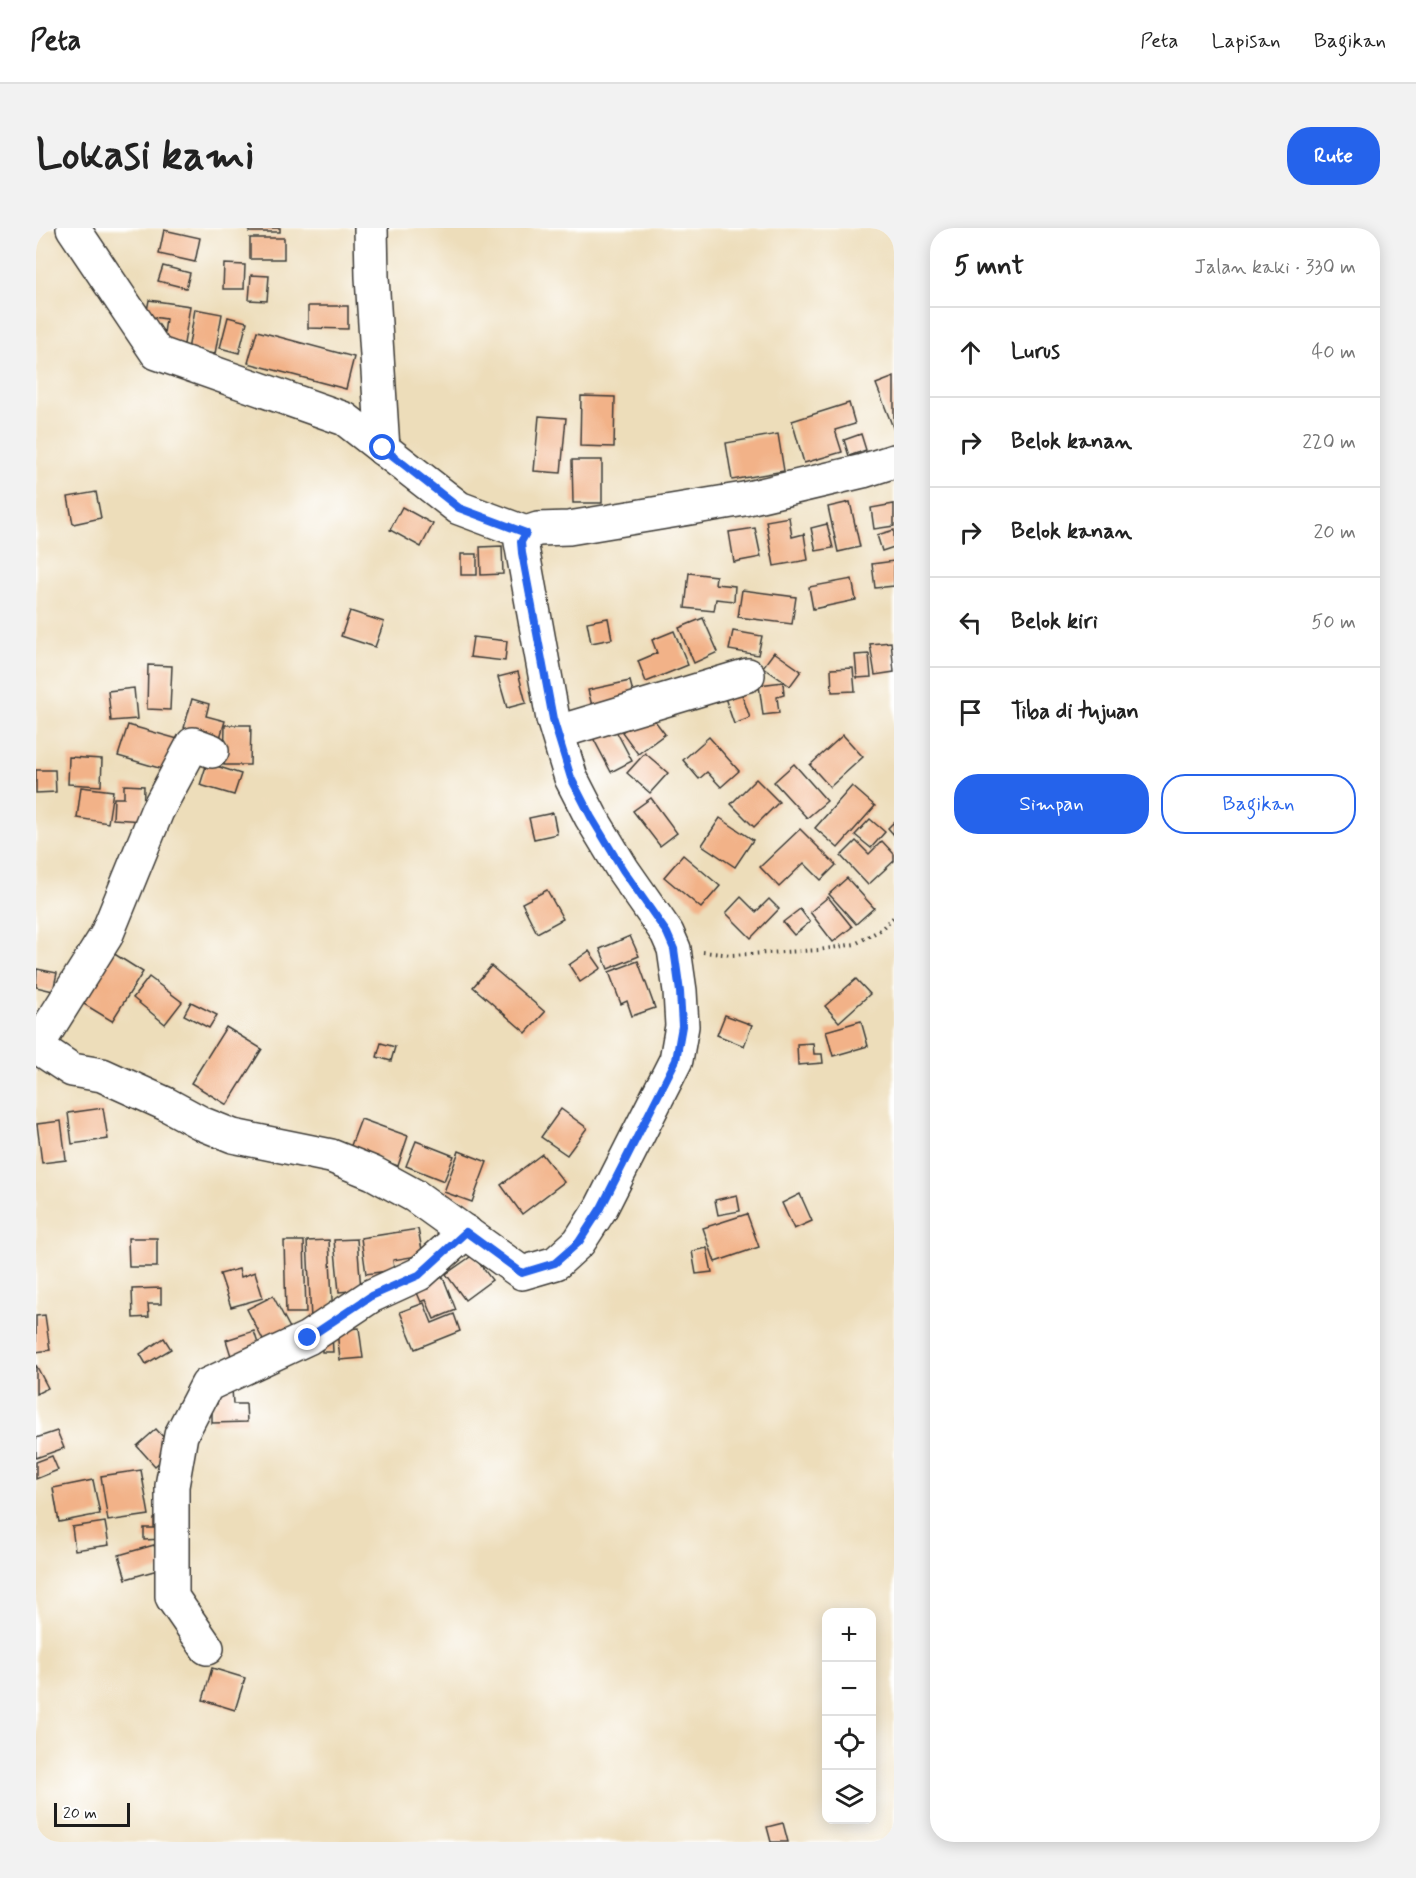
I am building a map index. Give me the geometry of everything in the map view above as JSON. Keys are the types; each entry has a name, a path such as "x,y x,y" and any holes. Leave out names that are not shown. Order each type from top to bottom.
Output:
{"street":[{"path":"73,228 157,353 345,419 459,508 526,533 538,529 569,528 744,499 863,471 894,461"},
{"path":"371,228 383,448"},
{"path":"212,751 193,744 158,811 106,936 37,1046 72,1070 102,1075 233,1136 331,1156 373,1173 415,1196 522,1273 555,1263 579,1242 606,1198 676,1060 682,1026 674,949 667,933 623,870 571,778 553,719 522,553 521,542 526,533"},
{"path":"558,732 748,675"},
{"path":"207,1648 172,1597 172,1486 181,1435 207,1385 308,1338 371,1296 419,1275 466,1232"}],"path":[{"path":"674,949 732,956 819,950 855,944 879,930 894,917"}],"building":[{"path":"249,228 280,228 280,232 249,232"},
{"path":"164,230 200,238 195,262 159,254"},
{"path":"250,238 284,238 284,259 250,259"},
{"path":"224,264 245,265 244,289 223,289"},
{"path":"163,266 190,273 186,288 158,281"},
{"path":"251,275 269,276 267,301 249,300"},
{"path":"149,300 190,306 184,344 163,341 166,319 146,316"},
{"path":"308,306 348,306 348,329 308,328"},
{"path":"195,309 222,314 215,354 188,350"},
{"path":"228,317 247,322 239,353 220,348"},
{"path":"257,331 354,357 346,389 248,363"},
{"path":"894,377 894,430 876,384"},
{"path":"581,396 615,397 614,447 580,446"},
{"path":"849,403 855,424 835,430 842,452 804,463 792,421"},
{"path":"539,416 566,418 561,473 534,471"},
{"path":"778,434 784,471 732,480 726,443"},
{"path":"861,434 866,450 849,456 844,440"},
{"path":"572,460 602,460 602,503 573,503"},
{"path":"96,492 101,518 73,524 68,497"},
{"path":"850,502 860,547 838,552 828,507"},
{"path":"894,504 894,526 874,529 871,508"},
{"path":"402,507 433,524 421,547 390,530"},
{"path":"789,517 792,537 804,534 808,560 774,566 766,521"},
{"path":"827,524 833,548 816,551 811,528"},
{"path":"755,528 761,557 734,562 729,532"},
{"path":"894,530 894,547 882,551 877,535"},
{"path":"502,546 503,574 481,575 480,547"},
{"path":"461,554 477,554 477,575 461,575"},
{"path":"894,561 894,586 875,588 872,564"},
{"path":"689,573 716,576 715,584 735,586 734,601 716,599 714,611 685,608"},
{"path":"852,579 856,600 813,609 809,587"},
{"path":"742,590 796,597 792,624 738,617"},
{"path":"350,611 384,622 375,647 341,636"},
{"path":"608,618 612,639 591,643 587,622"},
{"path":"703,618 718,652 694,663 679,628"},
{"path":"674,631 688,665 646,682 638,661 657,653 652,640"},
{"path":"733,631 762,636 758,655 729,650"},
{"path":"473,637 507,641 505,661 470,657"},
{"path":"891,642 894,672 875,675 870,644"},
{"path":"774,652 801,671 790,686 763,667"},
{"path":"869,654 871,677 857,678 855,655"},
{"path":"148,665 172,666 170,710 147,709"},
{"path":"853,668 855,691 832,692 831,669"},
{"path":"518,672 526,703 507,708 498,677"},
{"path":"630,681 635,700 593,710 588,690"},
{"path":"783,682 784,695 777,697 779,713 763,715 759,685"},
{"path":"739,686 750,718 734,724 723,692"},
{"path":"134,688 137,719 111,721 108,691"},
{"path":"192,699 209,704 206,716 225,721 220,738 184,728"},
{"path":"649,713 665,734 638,754 622,732"},
{"path":"612,723 632,761 611,772 591,734"},
{"path":"128,725 185,741 176,773 118,756"},
{"path":"225,725 251,725 250,765 224,765"},
{"path":"843,735 863,757 830,787 810,765"},
{"path":"709,737 739,771 721,787 707,772 699,779 683,760"},
{"path":"645,753 668,773 650,793 627,773"},
{"path":"69,757 102,759 101,786 68,784"},
{"path":"207,763 241,774 234,795 200,785"},
{"path":"794,764 827,801 807,818 774,782"},
{"path":"36,770 55,770 56,792 36,793"},
{"path":"756,779 779,802 754,827 731,804"},
{"path":"124,785 144,786 143,821 113,819 114,798 124,798"},
{"path":"852,786 875,806 838,848 815,828"},
{"path":"81,787 113,791 108,823 77,818"},
{"path":"651,798 677,833 660,846 633,811"},
{"path":"553,813 557,834 534,839 529,818"},
{"path":"720,818 753,840 735,867 702,845"},
{"path":"870,819 885,832 871,848 855,835"},
{"path":"894,822 894,835 888,828"},
{"path":"800,829 836,865 821,880 804,863 779,887 760,867"},
{"path":"856,841 869,854 882,841 894,854 894,861 868,885 841,856"},
{"path":"683,855 720,886 701,908 664,877"},
{"path":"847,878 874,908 856,924 829,894"},
{"path":"547,890 563,919 537,933 522,903"},
{"path":"741,897 756,912 769,899 779,909 751,938 726,913"},
{"path":"828,897 852,927 833,942 810,912"},
{"path":"800,909 810,922 794,935 783,922"},
{"path":"630,936 639,956 608,969 600,949"},
{"path":"105,948 143,972 112,1021 74,998"},
{"path":"589,951 601,968 580,982 569,965"},
{"path":"638,961 655,1008 632,1016 627,1001 621,1004 609,972"},
{"path":"491,966 545,1012 526,1033 473,987"},
{"path":"37,969 57,973 53,991 36,987"},
{"path":"149,977 182,1002 165,1024 133,998"},
{"path":"856,979 870,994 839,1022 825,1006"},
{"path":"191,1002 217,1015 209,1028 184,1015"},
{"path":"725,1015 752,1025 744,1046 717,1035"},
{"path":"861,1021 868,1046 833,1056 826,1031"},
{"path":"226,1027 262,1049 227,1105 191,1083"},
{"path":"381,1043 395,1047 391,1061 377,1057"},
{"path":"813,1043 814,1054 822,1054 823,1063 798,1065 797,1044"},
{"path":"103,1108 108,1139 72,1144 68,1113"},
{"path":"561,1109 587,1128 567,1155 541,1137"},
{"path":"361,1119 408,1136 398,1166 350,1148"},
{"path":"61,1121 66,1160 42,1163 37,1124"},
{"path":"416,1141 454,1156 444,1181 406,1166"},
{"path":"459,1151 487,1162 472,1202 444,1192"},
{"path":"542,1154 564,1182 522,1214 501,1185"},
{"path":"800,1194 812,1221 794,1229 782,1203"},
{"path":"737,1195 740,1211 718,1215 715,1200"},
{"path":"747,1214 759,1247 715,1262 703,1228"},
{"path":"418,1229 423,1255 393,1260 394,1270 366,1274 361,1238"},
{"path":"128,1238 157,1238 157,1267 129,1267"},
{"path":"357,1239 361,1290 339,1292 334,1240"},
{"path":"329,1240 333,1318 311,1319 307,1241"},
{"path":"284,1241 304,1241 306,1313 286,1313"},
{"path":"707,1248 712,1272 696,1274 692,1251"},
{"path":"473,1255 492,1280 465,1300 446,1274"},
{"path":"239,1269 241,1277 255,1272 263,1298 231,1307 220,1274"},
{"path":"443,1277 456,1310 434,1319 426,1300 421,1302 415,1288"},
{"path":"161,1288 161,1304 148,1304 149,1317 133,1318 132,1289"},
{"path":"273,1296 292,1332 266,1346 247,1309"},
{"path":"424,1303 432,1323 454,1314 460,1331 415,1349 400,1312"},
{"path":"45,1315 50,1350 36,1352 36,1316"},
{"path":"359,1328 363,1358 340,1360 337,1330"},
{"path":"254,1331 260,1350 232,1359 226,1340"},
{"path":"332,1333 333,1352 322,1352 321,1334"},
{"path":"164,1338 171,1349 146,1364 140,1354"},
{"path":"36,1365 48,1388 36,1394"},
{"path":"232,1388 233,1404 246,1404 247,1422 212,1423 212,1404 217,1404 216,1389"},
{"path":"156,1429 174,1449 155,1466 137,1446"},
{"path":"57,1431 64,1448 36,1458 36,1438"},
{"path":"52,1456 58,1470 36,1479 36,1462"},
{"path":"141,1470 149,1515 108,1521 101,1476"},
{"path":"93,1480 100,1514 59,1522 53,1488"},
{"path":"154,1519 163,1519 163,1539 144,1540 144,1528 154,1528"},
{"path":"105,1522 109,1545 75,1550 72,1527"},
{"path":"154,1545 161,1569 126,1579 119,1555"},
{"path":"212,1668 245,1678 235,1710 203,1700"},
{"path":"783,1823 788,1842 771,1842 767,1827"}],"route":[{"path":"308,1338 371,1296 419,1275 466,1232 522,1273 555,1263 579,1242 601,1208 676,1060 682,1026 674,949 667,933 623,870 571,778 553,719 522,553 521,542 526,533 459,508 383,448"}]}
